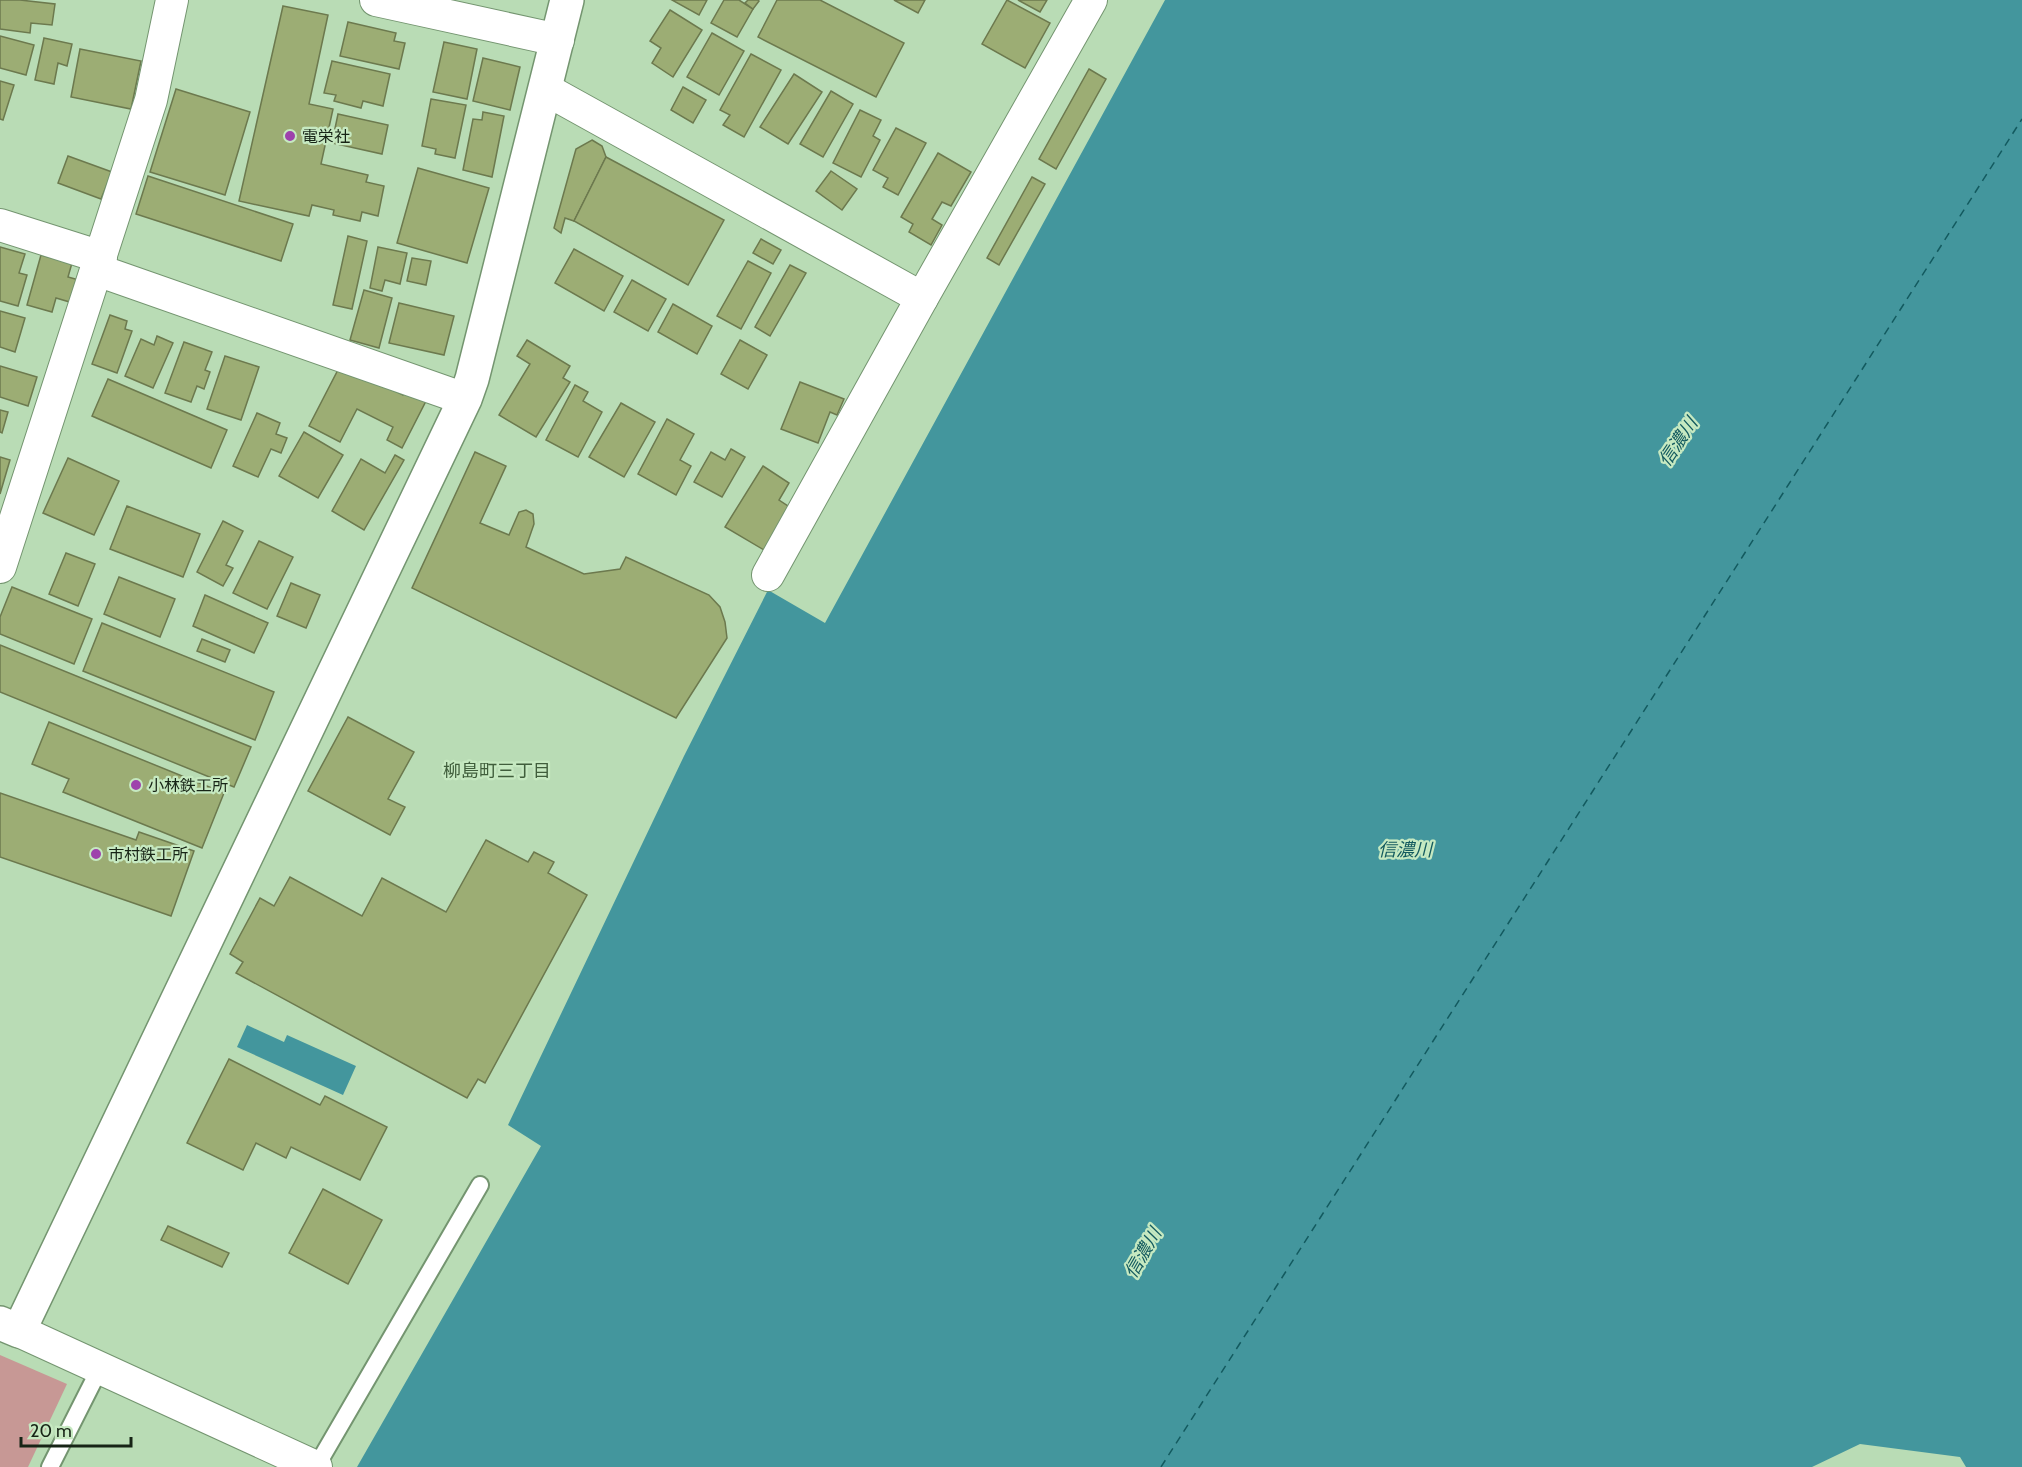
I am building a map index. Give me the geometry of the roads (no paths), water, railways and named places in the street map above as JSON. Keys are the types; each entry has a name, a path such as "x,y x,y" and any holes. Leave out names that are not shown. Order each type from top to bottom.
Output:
{"street":[{"path":"0,567 151,100 172,0"},
{"path":"376,0 558,40"},
{"path":"316,1467 9,1327 465,399 472,379 567,0"},
{"path":"768,575 1091,0"},
{"path":"545,89 922,298"},
{"path":"0,225 465,399"}],"lane":[{"path":"316,1467 480,1185"},
{"path":"50,1467 100,1368"}],"water":[{"name":"信濃川","path":"1165,0 2022,0 2022,1467 1966,1467 1960,1457 1860,1444 1812,1467 357,1467 541,1146 508,1125 684,756 768,590 825,623"},
{"path":"247,1025 284,1042 287,1035 356,1066 343,1095 237,1047"}],"place":[{"name":"電栄社","path":"290,136"},
{"name":"小林鉄工所","path":"136,785"},
{"name":"市村鉄工所","path":"96,854"}],"district":[{"name":"柳島町三丁目","path":"497,771"}]}
